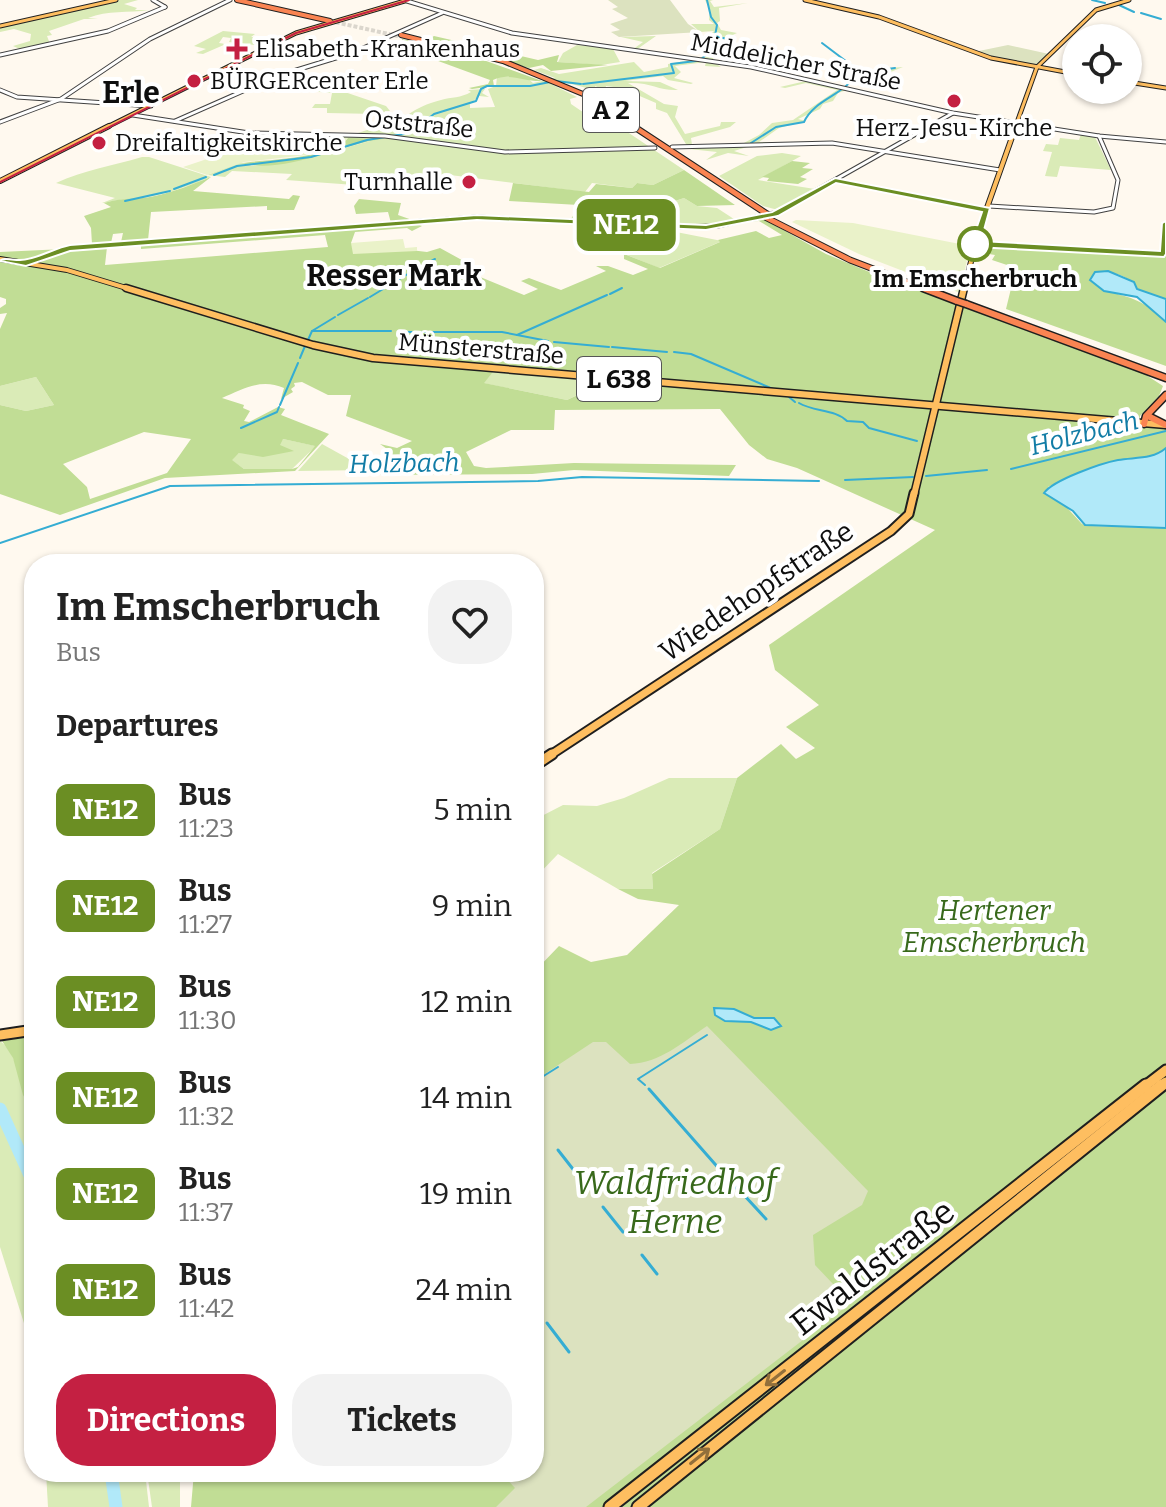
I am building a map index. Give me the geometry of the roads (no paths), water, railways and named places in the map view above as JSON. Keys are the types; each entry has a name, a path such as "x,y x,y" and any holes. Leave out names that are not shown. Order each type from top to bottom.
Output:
{"highway":[{"path":"237,0 332,20 243,0"},
{"name":"A 2","path":"400,36 488,59 553,81 606,107 768,215"},
{"path":"553,81 573,85"},
{"name":"A 2","path":"553,81 768,215 850,260 1130,363"},
{"path":"619,122 632,128"},
{"path":"657,136 662,144"},
{"path":"1130,363 1166,377"},
{"path":"1130,363 1166,377"},
{"path":"1166,396 1148,419 1166,425"}],"main road":[{"path":"0,26 116,0"},
{"path":"805,0 879,17 980,54 1062,71"},
{"path":"936,406 975,244 1037,67 1096,10 1129,0"},
{"path":"0,181 298,32 404,1"},
{"path":"1142,84 1166,88"},
{"name":"Münsterstraße","path":"0,260 28,262 90,277 313,345 373,358 936,406 1148,419"},
{"name":"Wiedehopfstraße","path":"544,759 901,523 913,504 936,406"},
{"path":"0,1035 24,1031"},
{"name":"Ewaldstraße","path":"610,1507 1166,1070"},
{"name":"Ewaldstraße","path":"638,1507 1166,1082"}],"street":[{"path":"0,55 108,31 146,12 165,7 153,0"},
{"path":"0,122 61,99 150,39 230,0"},
{"name":"Middelicher Straße","path":"404,1 503,31 751,67 953,113 1099,136 1166,142"},
{"path":"174,121 274,77 352,53 446,12"},
{"path":"0,90 17,97 151,106"},
{"path":"28,262 66,248 477,217 691,228 718,226 768,215 953,113"},
{"name":"Oststraße","path":"133,115 249,133 401,137 505,152 655,148"},
{"path":"990,206 1094,212 1113,208 1118,180 1099,136"},
{"path":"672,147 819,142 887,150 1000,170"}],"water":[{"path":"1108,271 1134,282 1137,289 1166,299 1166,322 1137,297 1104,291 1090,280 1095,272"},
{"path":"1166,448 1166,528 1085,525 1073,511 1044,493 1057,483 1090,468 1149,456"},
{"path":"714,1008 734,1009 754,1018 774,1018 781,1026 771,1030 751,1022 725,1021 715,1015"}],"waterway":[{"path":"707,0 711,17 717,25 715,36 727,39"},
{"path":"1092,0 1105,3"},
{"path":"1119,5 1134,12"},
{"path":"1141,13 1161,19"},
{"path":"701,59 725,41"},
{"path":"822,43 859,71"},
{"path":"583,84 674,73 671,64 696,61"},
{"path":"829,77 895,68"},
{"path":"751,143 776,127 804,122 814,108 855,77"},
{"path":"556,81 581,84"},
{"path":"214,175 237,166 311,157 367,140 410,133 434,114 476,101 481,89 487,86 530,86 550,82"},
{"path":"174,189 206,177"},
{"path":"125,201 170,191"},
{"path":"413,271 435,259"},
{"path":"370,297 411,272"},
{"path":"610,294 622,288"},
{"path":"517,335 607,295"},
{"path":"338,315 368,298"},
{"path":"312,331 335,317"},
{"path":"308,340 312,331"},
{"path":"312,331 391,331"},
{"path":"401,332 417,332"},
{"path":"420,332 502,332 517,335"},
{"path":"517,335 548,341"},
{"path":"554,342 609,347"},
{"path":"300,358 305,346"},
{"path":"612,347 667,352"},
{"path":"674,352 691,354 773,389"},
{"path":"280,405 298,363"},
{"path":"789,397 795,402"},
{"path":"799,403 837,414 847,421 863,422 869,428 917,441"},
{"path":"241,428 277,412 279,407"},
{"name":"Holzbach","path":"1011,469 1166,431"},
{"name":"Holzbach","path":"926,476 987,470"},
{"name":"Holzbach","path":"0,543 170,486 538,481 582,477 819,481"},
{"name":"Holzbach","path":"845,480 913,477"},
{"path":"645,1085 638,1079 707,1035"},
{"path":"544,1076 558,1067"},
{"path":"649,1089 736,1188"},
{"path":"0,1109 24,1162"},
{"path":"558,1150 576,1173"},
{"path":"743,1194 766,1219"},
{"path":"603,1207 623,1232"},
{"path":"642,1255 657,1274"},
{"path":"547,1323 569,1352"},
{"path":"112,1482 116,1507"}],"tunnel":[{"path":"330,21 398,36"}],"tram line":[{"path":"0,182 296,33 409,0"}],"place":[{"name":"Elisabeth-Krankenhaus","path":"237,49"},
{"name":"BÜRGERcenter Erle","path":"194,81"},
{"name":"Herz-Jesu-Kirche","path":"954,101"},
{"name":"Dreifaltigkeitskirche","path":"99,143"},
{"name":"Turnhalle","path":"469,182"},
{"name":"Im Emscherbruch","path":"975,244"}],"district":[{"name":"Erle","path":"131,93"},
{"name":"Resser Mark","path":"394,276"}],"park label":[{"name":"Hertener Emscherbruch","path":"994,926"},
{"name":"Waldfriedhof Herne","path":"675,1202"}]}
